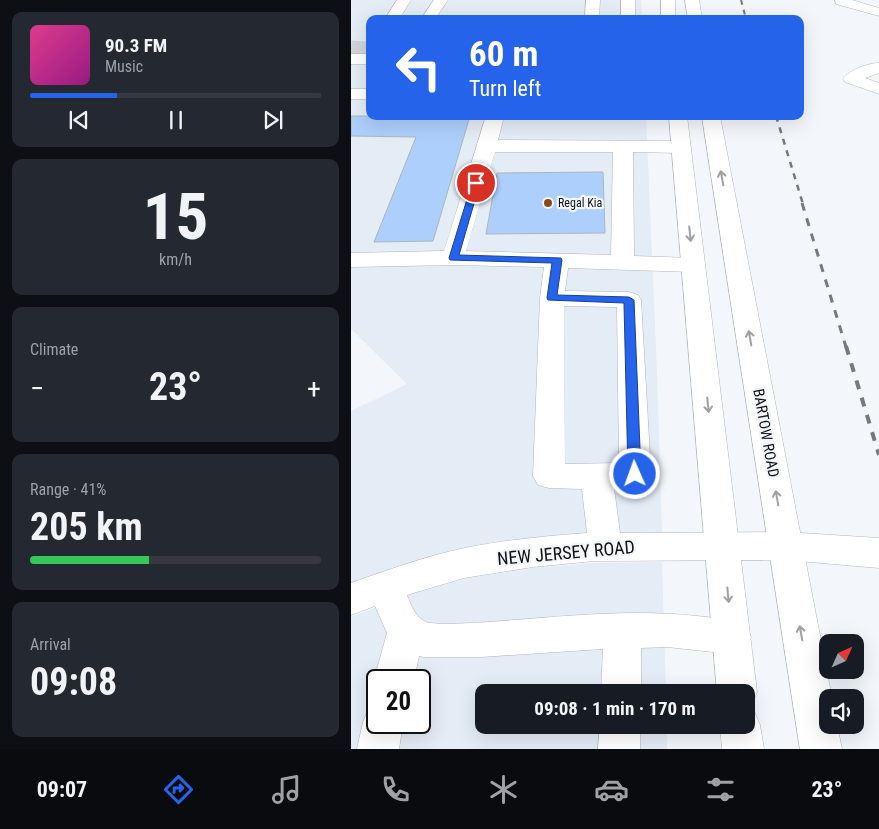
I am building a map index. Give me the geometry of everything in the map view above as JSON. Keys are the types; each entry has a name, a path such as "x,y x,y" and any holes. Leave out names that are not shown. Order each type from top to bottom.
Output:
{"main road":[{"path":"395,15 404,0"},
{"path":"431,15 441,0"},
{"path":"591,15 593,0"},
{"path":"628,0 628,15"},
{"path":"668,0 669,15"},
{"path":"692,0 694,15"},
{"path":"843,0 841,1 879,12"},
{"path":"351,59 366,53"},
{"path":"879,68 873,68 851,79 879,88"},
{"path":"351,71 366,71"},
{"path":"351,94 366,94"},
{"path":"453,258 494,120"},
{"path":"678,120 736,684"},
{"name":"BARTOW ROAD","path":"712,120 821,749"},
{"path":"487,146 681,147"},
{"path":"622,262 623,147"},
{"path":"351,260 453,258 693,265"},
{"path":"552,298 629,300 635,474 597,477 549,476 552,298 557,260"},
{"path":"597,477 605,547"},
{"name":"NEW JERSEY ROAD","path":"351,599 386,586 464,563 533,552 605,547 786,546 879,553"},
{"path":"386,586 396,616 406,630 424,640 471,640 667,630 732,637"},
{"path":"397,669 406,630"},
{"path":"621,684 623,631"},
{"path":"378,749 381,734"},
{"path":"619,749 620,734"},
{"path":"741,734 743,749"}],"shaded area":[{"path":"351,0 641,0 642,15 366,15 366,120 646,120 662,532 607,532 535,537 462,548 396,567 351,584 351,411 407,384 351,329"},
{"path":"662,562 666,684 475,684 475,734 667,734 667,749 351,749 351,617 399,598 464,579 532,568 593,563"}],"building":[{"path":"351,116 366,116 366,120 469,120 433,241 374,242 416,137 351,136"},
{"name":"Regal Kia","path":"603,172 605,233 486,234 497,173"}],"tunnel":[{"path":"351,48 366,49"}],"railway":[{"path":"741,0 745,15"},
{"path":"777,120 803,204"},
{"path":"802,203 846,347"},
{"path":"846,346 879,455"}],"place":[{"name":"Regal Kia","path":"548,203"}],"route":[{"path":"476,183 453,258 557,260 552,298 629,300 635,474"}]}
